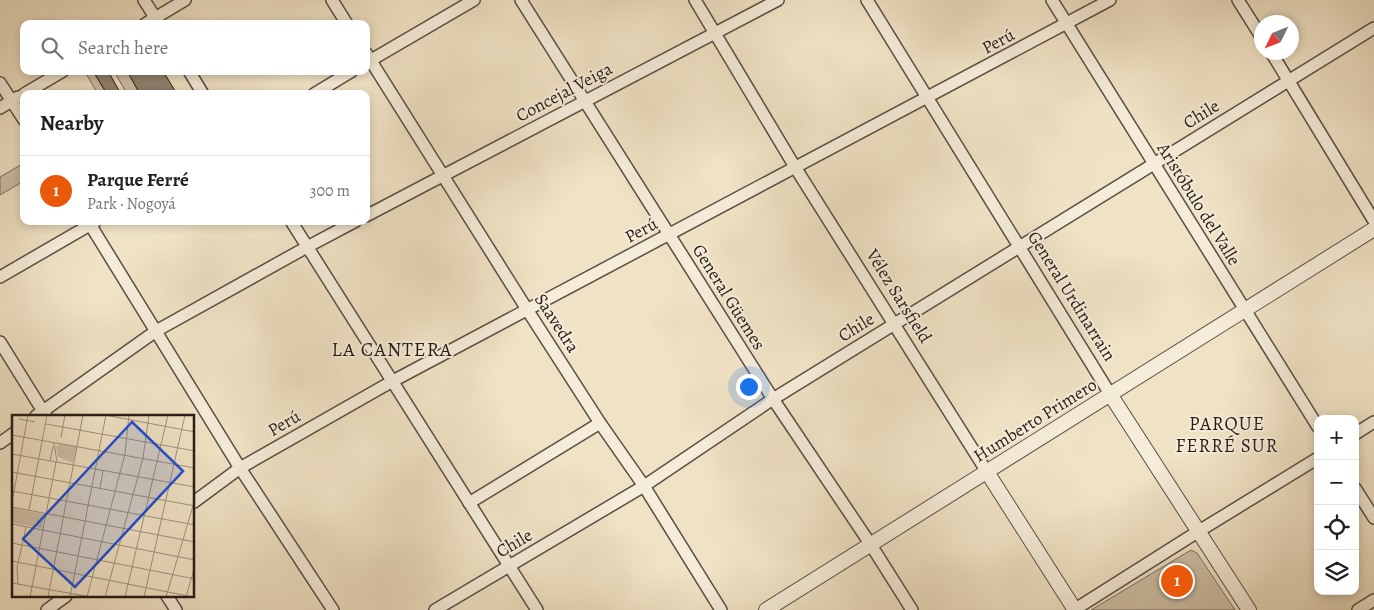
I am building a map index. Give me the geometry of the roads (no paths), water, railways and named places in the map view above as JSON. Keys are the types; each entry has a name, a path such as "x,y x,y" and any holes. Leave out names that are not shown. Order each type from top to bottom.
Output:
{"street":[{"path":"144,0 152,20"},
{"path":"156,20 185,0"},
{"path":"332,0 344,20"},
{"path":"370,58 474,0"},
{"name":"General Güemes","path":"521,0 773,399 871,545 912,610"},
{"name":"Vélez Sarsfield","path":"695,0 795,167 1074,610"},
{"name":"Concejal Veiga","path":"370,214 778,0"},
{"name":"General Urdinarrain","path":"866,0 1110,394 1249,610"},
{"name":"Aristóbulo del Valle","path":"1052,0 1314,421"},
{"name":"Perú","path":"195,501 240,468 391,382 528,311 1110,0"},
{"path":"1238,0 1254,25"},
{"name":"Chile","path":"435,610 644,486 773,399 1374,28"},
{"path":"1276,60 1374,221"},
{"name":"Saavedra","path":"370,62 600,423 644,486 721,610"},
{"path":"31,90 56,75"},
{"path":"191,75 201,90"},
{"path":"321,90 345,75"},
{"path":"0,83 20,114"},
{"path":"0,108 20,96"},
{"path":"0,277 87,225"},
{"path":"94,225 240,468 333,610"},
{"path":"293,225 537,610"},
{"path":"0,342 42,415 156,331 348,225"},
{"name":"Humberto Primero","path":"766,610 1374,229"},
{"path":"1359,431 1374,422"},
{"path":"470,503 600,423"},
{"path":"0,443 12,434"},
{"path":"1074,610 1315,460"},
{"path":"1359,494 1374,518"},
{"path":"47,610 63,598"},
{"path":"168,598 176,610"},
{"path":"1358,610 1374,600"}],"place":[{"name":"Parque Ferré","path":"1177,581"}],"district":[{"name":"LA CANTERA","path":"392,349"},
{"name":"PARQUE FERRÉ SUR","path":"1227,434"}]}
